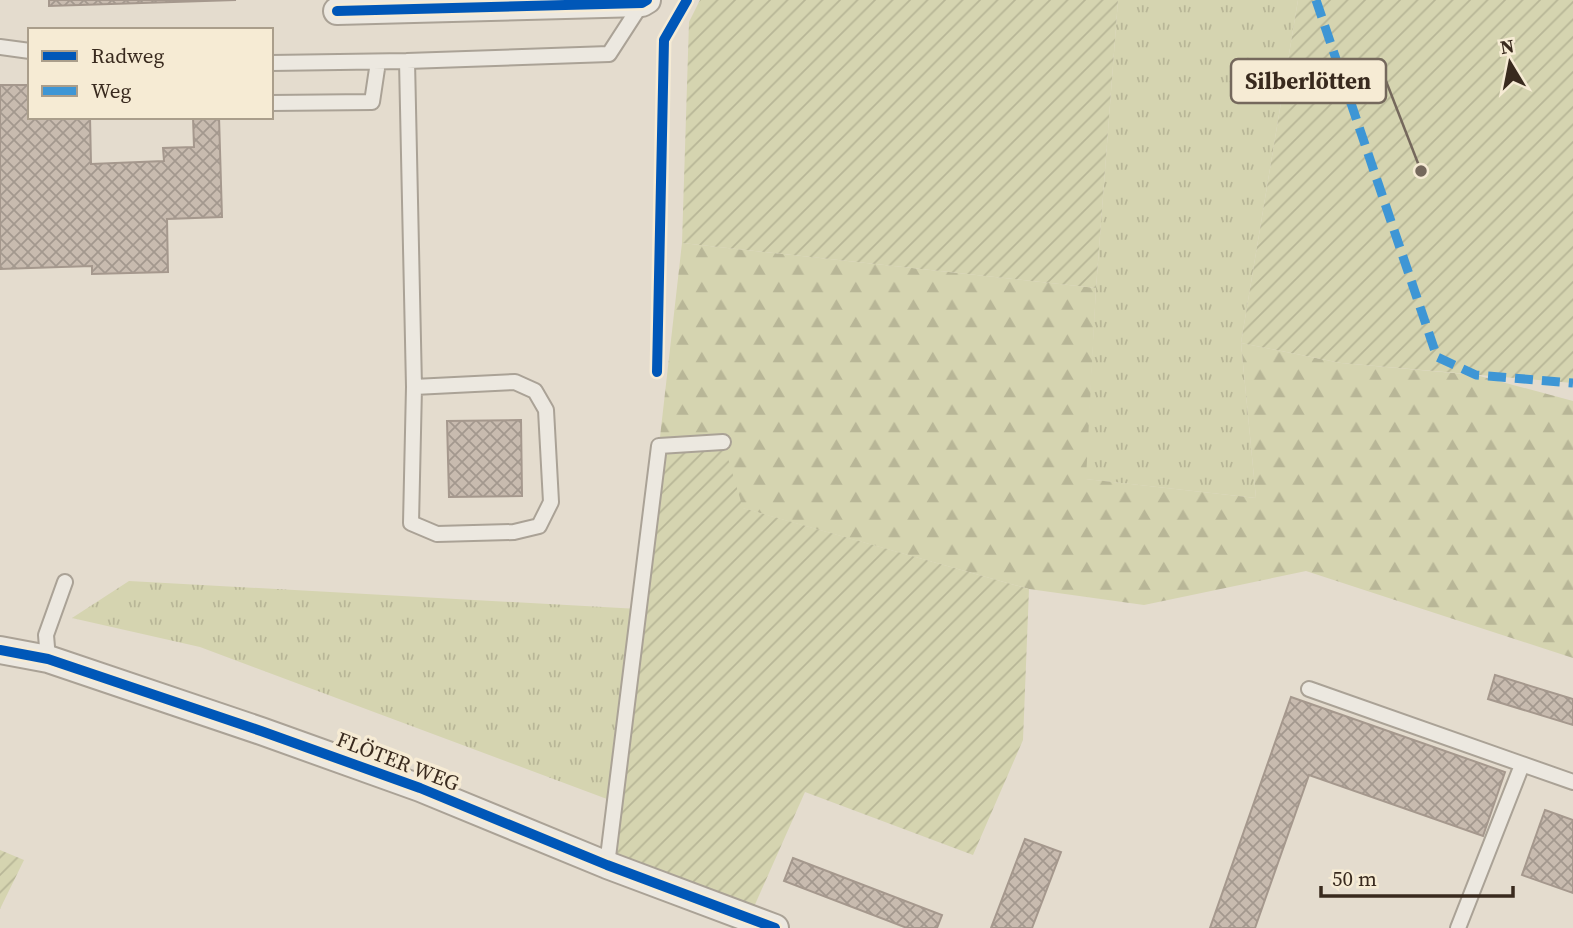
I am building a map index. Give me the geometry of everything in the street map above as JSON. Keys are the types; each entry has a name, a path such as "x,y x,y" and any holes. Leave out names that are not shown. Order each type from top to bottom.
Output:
{"street":[{"path":"337,10 644,2"},
{"name":"FLÖTER WEG","path":"0,650 48,659 261,731 408,784 607,865 775,928"}],"lane":[{"path":"273,63 609,54 644,2"},
{"path":"0,47 28,51"},
{"path":"407,61 414,387 411,523 437,534 514,532 539,526 551,502 546,410 535,391 515,382 414,387"},
{"path":"273,103 372,102 379,62"},
{"path":"607,865 659,446 723,442"},
{"path":"48,659 46,635 65,582"},
{"path":"1309,689 1573,782"},
{"path":"1458,928 1522,765"}],"green space":[{"path":"700,0 1118,0 1096,288 682,243 689,22"},
{"path":"1118,0 1298,0 1241,343 1256,498 1085,479 1096,288"},
{"path":"1298,0 1573,0 1573,383 1341,363 1241,343"},
{"path":"682,243 1096,288 1086,479 1256,498 1241,343 1341,363 1476,375 1573,401 1573,658 1306,571 1144,605 1029,589 742,508 722,442 659,446"},
{"path":"723,442 743,508 1029,589 1023,740 973,855 805,792 749,918 607,865 659,446"},
{"path":"129,581 639,609 615,802 200,647 72,618"},
{"path":"0,850 24,860 0,909"}],"building":[{"path":"49,0 236,0 49,6"},
{"path":"0,85 28,85 28,119 90,119 91,164 164,161 163,148 194,147 193,119 219,119 222,217 167,219 168,272 92,274 92,266 0,269"},
{"path":"521,420 522,496 449,497 447,421"},
{"path":"1495,675 1573,699 1573,725 1488,699"},
{"path":"1291,697 1505,772 1483,836 1309,775 1255,928 1210,928"},
{"path":"1545,810 1573,820 1573,893 1522,875"},
{"path":"1025,839 1061,852 1032,928 991,928"},
{"path":"793,858 942,915 937,928 907,928 784,881"}],"marked path":[{"path":"1316,0 1437,357 1476,375 1573,383"}],"cycle path":[{"path":"337,11 642,3 647,0"},
{"path":"657,372 664,40 687,0"},
{"path":"0,650 48,659 420,788 607,865 775,928"}],"place":[{"name":"Silberlötten","path":"1421,171"}]}
